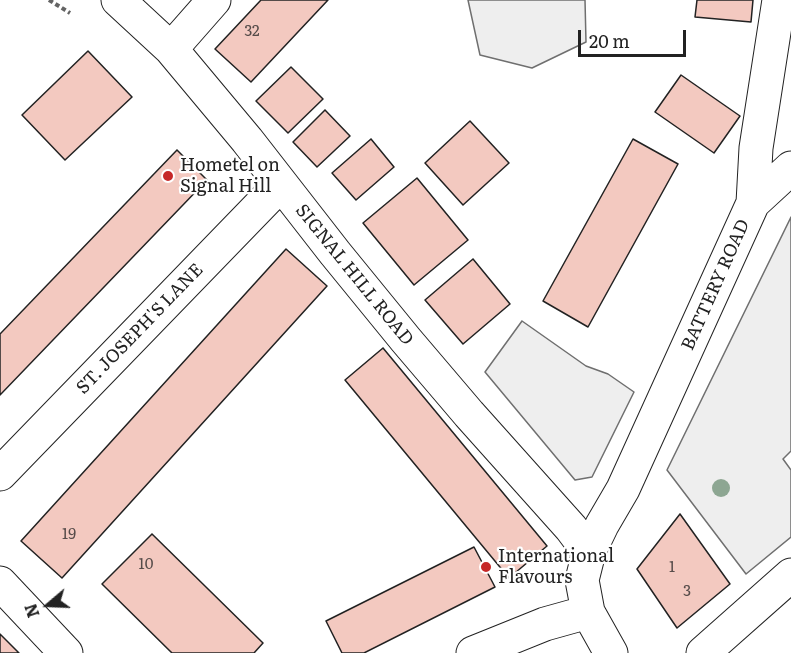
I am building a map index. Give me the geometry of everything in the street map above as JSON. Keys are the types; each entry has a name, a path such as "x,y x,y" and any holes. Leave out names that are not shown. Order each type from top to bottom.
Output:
{"street":[{"name":"SIGNAL HILL ROAD","path":"118,0 171,49 247,140 280,185 413,348 590,552"},
{"path":"171,49 214,0"},
{"name":"BATTERY ROAD","path":"611,653 588,612 582,580 590,552 602,525 624,489 753,203 756,148 779,0"},
{"path":"753,203 791,168"},
{"name":"ST. JOSEPH'S LANE","path":"0,474 280,185"},
{"path":"703,653 791,575"},
{"path":"0,583 66,653"},
{"path":"473,653 545,624 588,612"}],"path":[{"path":"49,0 70,13"}],"shaded area":[{"path":"468,0 585,0 586,42 532,68 480,55"},
{"path":"791,217 791,451 783,459 791,470 791,537 746,574 667,470"},
{"path":"522,321 586,366 608,374 634,392 592,477 575,480 485,372"}],"building":[{"path":"261,0 328,0 251,82 215,49"},
{"path":"697,0 753,0 751,22 695,17"},
{"path":"88,51 132,97 65,160 22,115"},
{"path":"291,67 323,99 288,133 256,101"},
{"path":"681,75 740,116 714,153 655,112"},
{"path":"325,110 350,136 317,167 293,142"},
{"path":"470,121 509,163 463,205 425,163"},
{"path":"371,139 394,167 356,200 332,173"},
{"path":"633,139 678,164 588,327 543,301"},
{"path":"177,150 207,180 0,395 0,334"},
{"path":"417,178 468,240 414,285 363,223"},
{"path":"286,249 327,286 62,578 21,541"},
{"path":"473,259 510,304 463,344 425,300"},
{"path":"383,348 547,546 509,578 345,380"},
{"path":"680,514 730,584 677,628 637,569"},
{"path":"152,534 263,643 254,653 172,653 102,584"},
{"path":"474,547 495,587 364,653 342,653 326,621"},
{"path":"0,634 19,653 0,653"}],"place":[{"name":"Hometel on Signal Hill","path":"168,176"},
{"name":"International Flavours","path":"486,567"}]}
